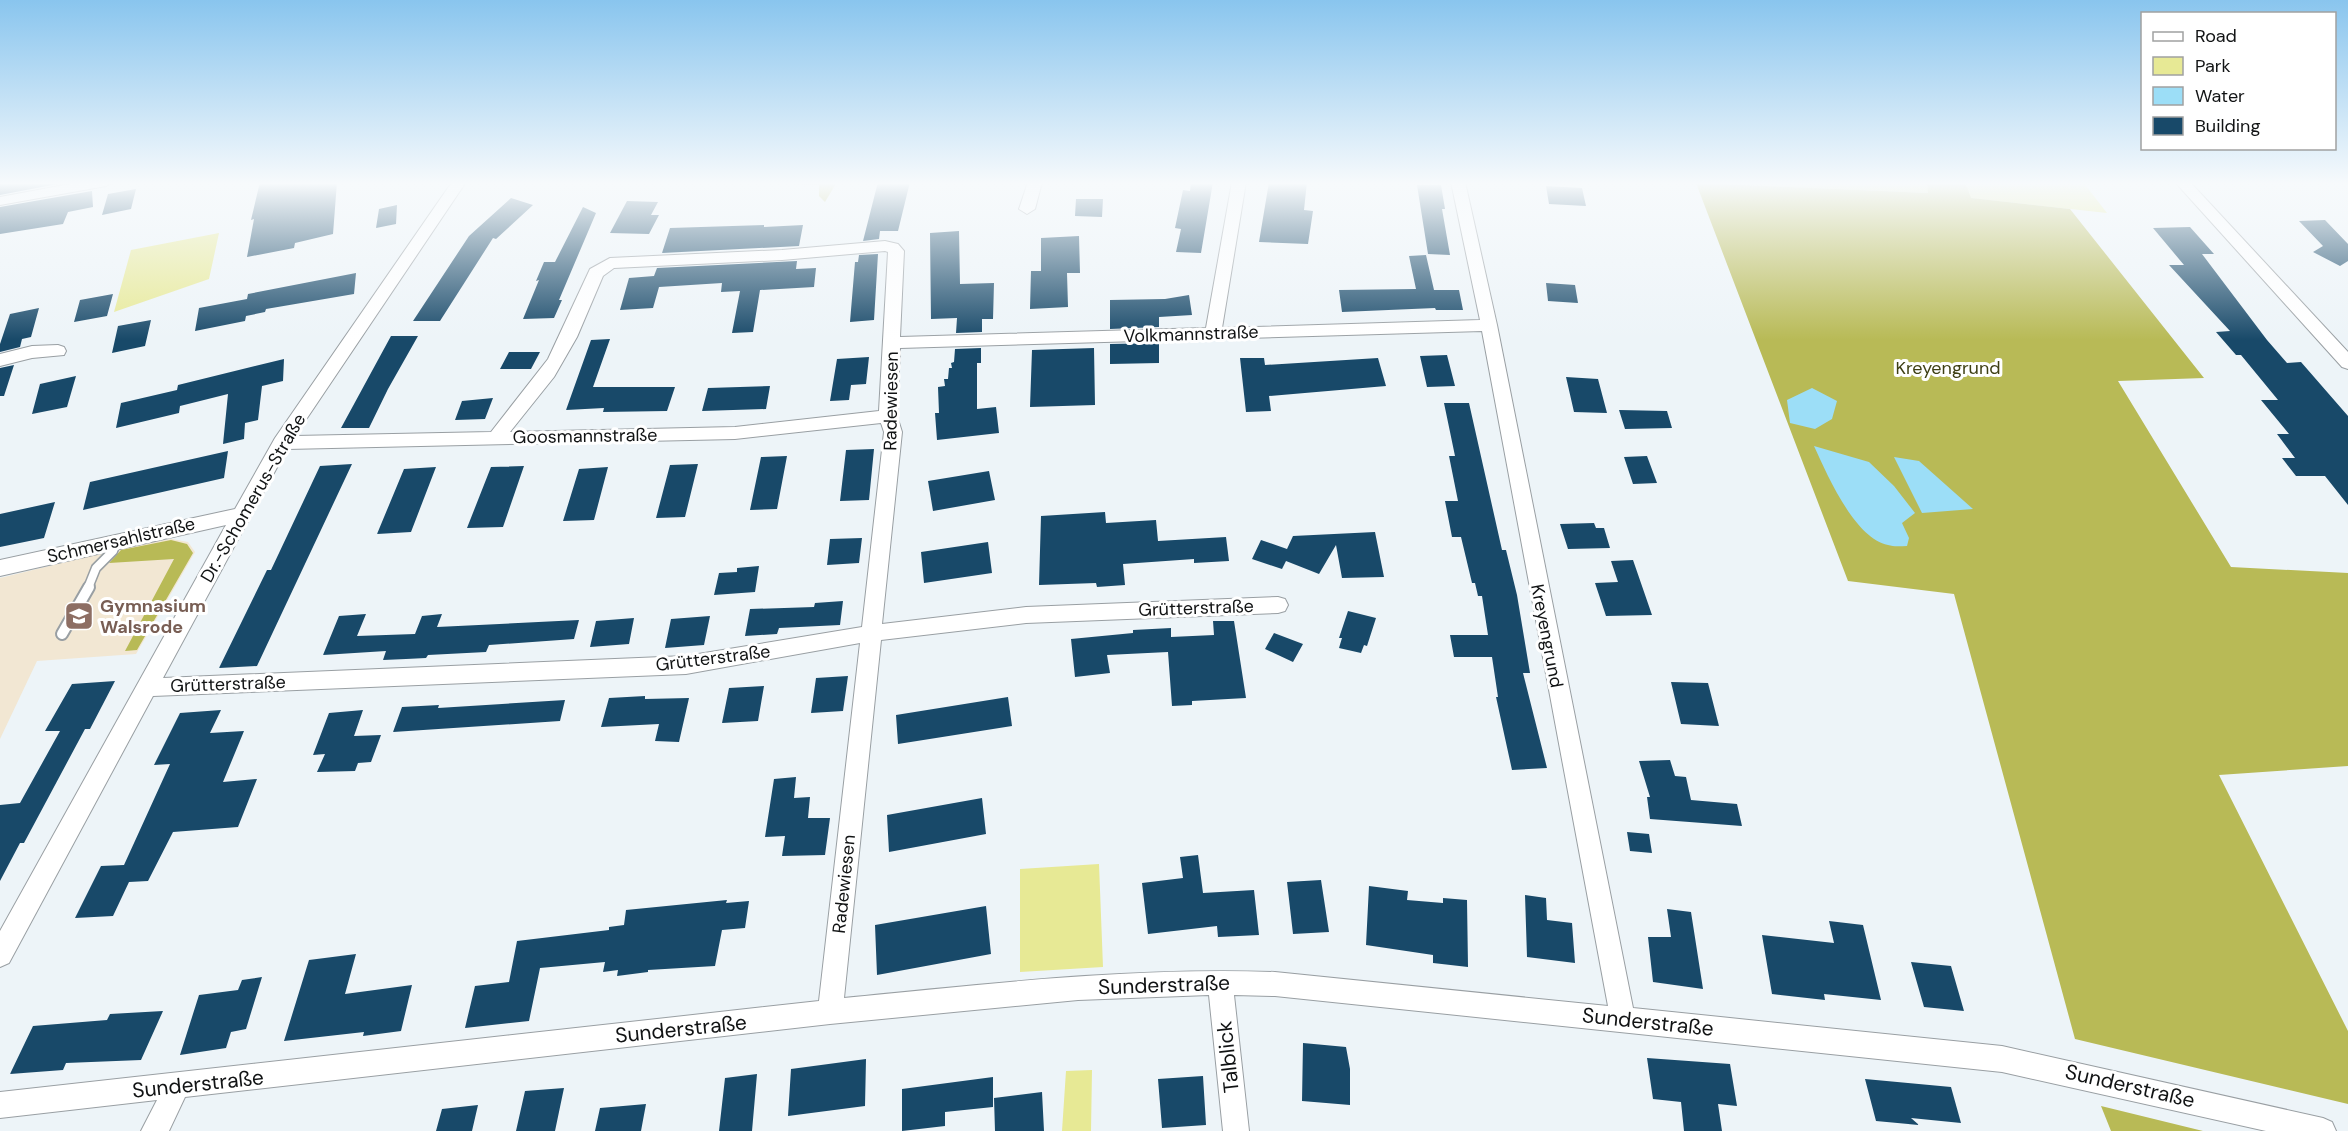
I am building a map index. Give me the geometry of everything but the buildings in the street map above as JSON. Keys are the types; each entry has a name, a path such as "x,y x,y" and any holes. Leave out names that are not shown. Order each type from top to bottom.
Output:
{"street":[{"name":"Dr.-Schomerus-Straße","path":"0,955 281,443 423,235"},
{"path":"1213,334 1230,235"},
{"name":"Kreyengrund","path":"1469,235 1489,325 1623,1020"},
{"path":"2230,235 2348,363"},
{"name":"Radewiesen","path":"496,438 502,426 547,375 566,345 596,273 610,263 892,247 896,251 888,416 893,432 830,1012"},
{"name":"Volkmannstraße","path":"892,343 1489,325"},
{"path":"0,360 32,352 58,351"},
{"name":"Goosmannstraße","path":"281,443 735,433 888,416"},
{"name":"Schmersahlstraße","path":"0,568 242,515"},
{"name":"Grütterstraße","path":"147,687 686,665 872,633 1026,615 1278,605"},
{"name":"Sunderstraße","path":"0,1105 830,1012 1078,988 1220,982 1275,984 2002,1059 2057,1069 2323,1131"},
{"name":"Talblick","path":"1220,982 1236,1131"},
{"path":"154,1131 176,1087"}],"lane":[{"path":"62,634 89,586 96,568 112,551 117,541"}],"shaded area":[{"name":"Gymnasium Walsrode","path":"172,539 188,542 195,552 136,654 37,661 0,739 0,578 147,542"}],"green space":[{"path":"219,235 209,279 114,312 131,250"},
{"name":"Kreyengrund","path":"1716,235 2090,235 2204,378 2118,381 2231,567 2348,573 2348,766 2219,775 2348,1031 2348,1104 2075,1039 1954,594 1848,581"},
{"path":"171,540 187,544 193,553 137,650 125,651 174,559 109,563 121,550"},
{"path":"1099,864 1103,967 1020,972 1020,869"},
{"path":"1092,1070 1091,1131 1062,1131 1066,1071"},
{"path":"2101,1106 2203,1131 2111,1131"}],"water":[{"path":"1812,388 1837,401 1832,419 1815,429 1790,423 1787,400"},
{"path":"1814,446 1869,462 1894,486 1915,513 1902,523 1909,538 1907,546 1888,545 1864,531 1843,503"},
{"path":"1894,457 1919,461 1973,509 1922,513"}],"place":[{"name":"Gymnasium Walsrode","path":"79,616"}]}
